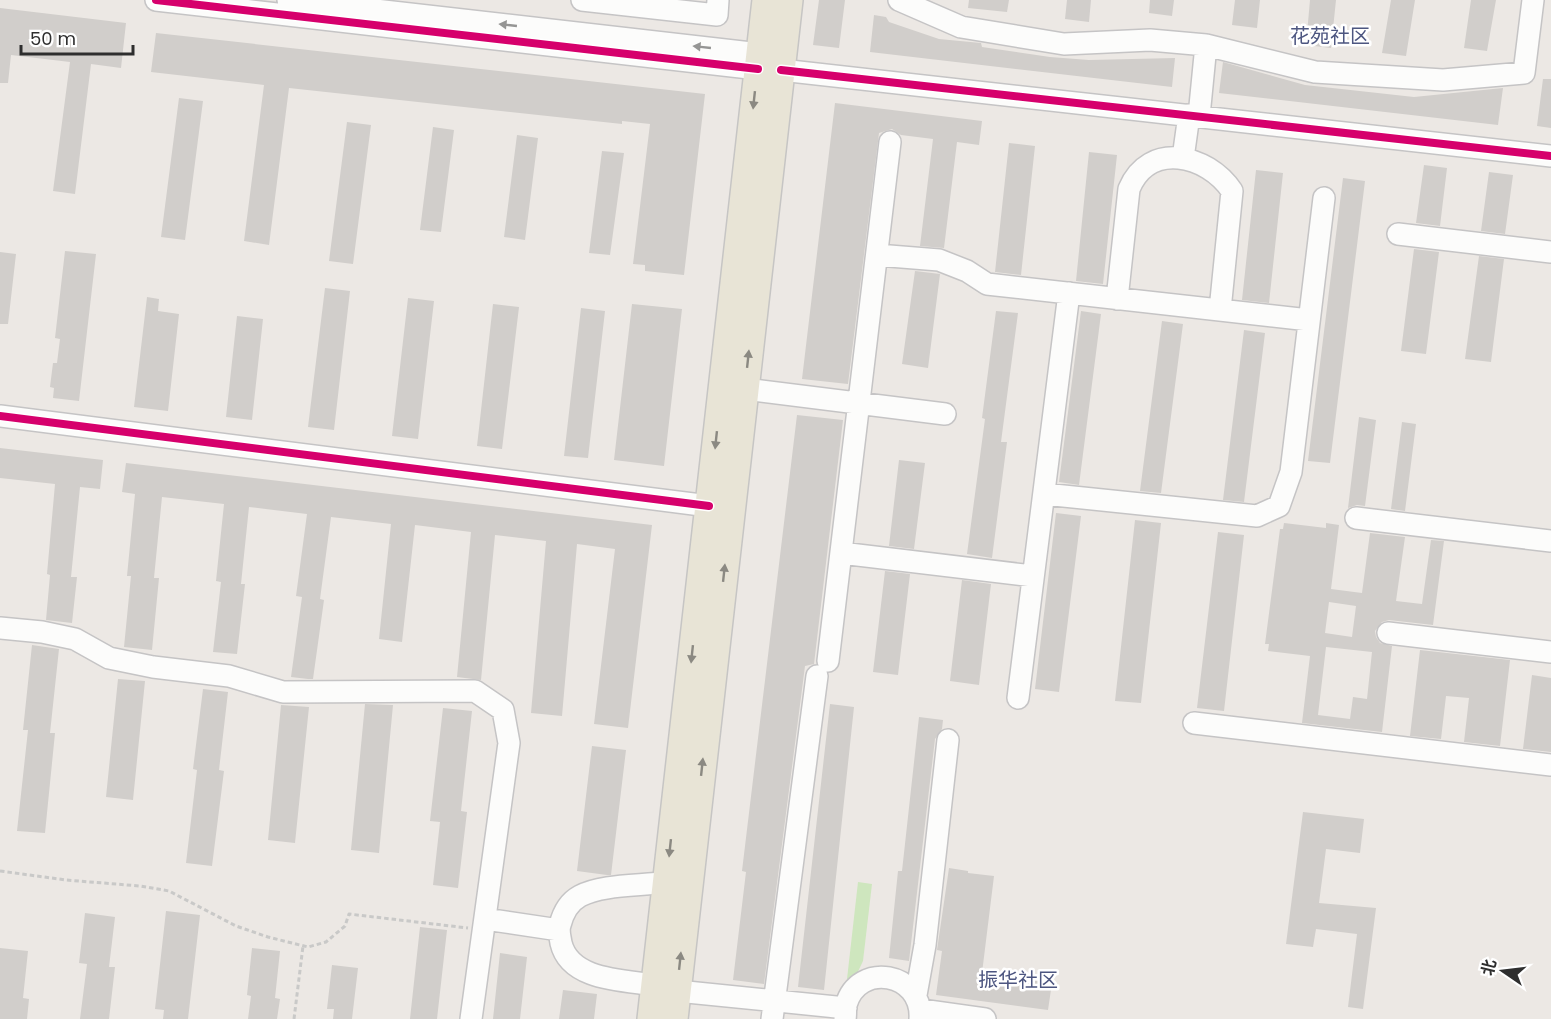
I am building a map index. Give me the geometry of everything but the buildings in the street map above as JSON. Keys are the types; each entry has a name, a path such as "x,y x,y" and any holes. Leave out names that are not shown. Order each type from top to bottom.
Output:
{"main road":[{"path":"651,1019 666,988 745,389 766,64 766,0"},
{"path":"674,1019 666,988 667,882 709,506 766,64 789,0"}],"street":[{"path":"156,0 766,64 1194,116 1551,156"},
{"path":"288,0 410,7 766,64"},
{"path":"582,0 717,15 718,0"},
{"path":"899,0 961,27 1064,44 1150,40 1206,45 1315,72 1443,80 1524,73 1533,0"},
{"path":"1183,158 1194,116 1206,45"},
{"path":"774,1010 841,553 890,142"},
{"path":"1117,299 1129,189 1133,179 1144,167 1161,160 1193,159 1224,178 1232,191 1220,310"},
{"path":"1044,494 1257,516 1280,506 1290,472 1324,198"},
{"path":"1398,234 1551,252"},
{"path":"877,255 939,260 967,271 987,284 1309,320"},
{"path":"1018,699 1069,294"},
{"path":"745,389 945,414"},
{"path":"0,416 709,506"},
{"path":"1356,518 1551,541"},
{"path":"841,553 1033,576"},
{"path":"0,628 42,632 75,639 109,658 153,667 229,676 283,692 475,691 503,710 509,743 471,1019"},
{"path":"1388,633 1551,652"},
{"path":"1194,723 1551,765"},
{"path":"919,1008 948,740"},
{"path":"667,882 604,889 580,896 564,911 559,930 563,951 577,968 598,976 774,1010 846,1014 852,992 863,982 876,977 892,977 906,984 919,1008"},
{"path":"484,925 559,930"},
{"path":"919,1008 985,1019"}],"path":[{"path":"0,871 169,891 198,904 236,926 308,947 326,942 345,926 349,914 484,925"},
{"path":"294,1019 303,946"}],"green space":[{"path":"858,882 872,884 863,961 854,980 847,979"}],"cycle path":[{"path":"156,0 758,69"},
{"path":"781,70 1551,156"},
{"path":"0,416 709,506"}],"district":[{"name":"花苑社区","path":"1330,36"},
{"name":"振华社区","path":"1018,980"}]}
